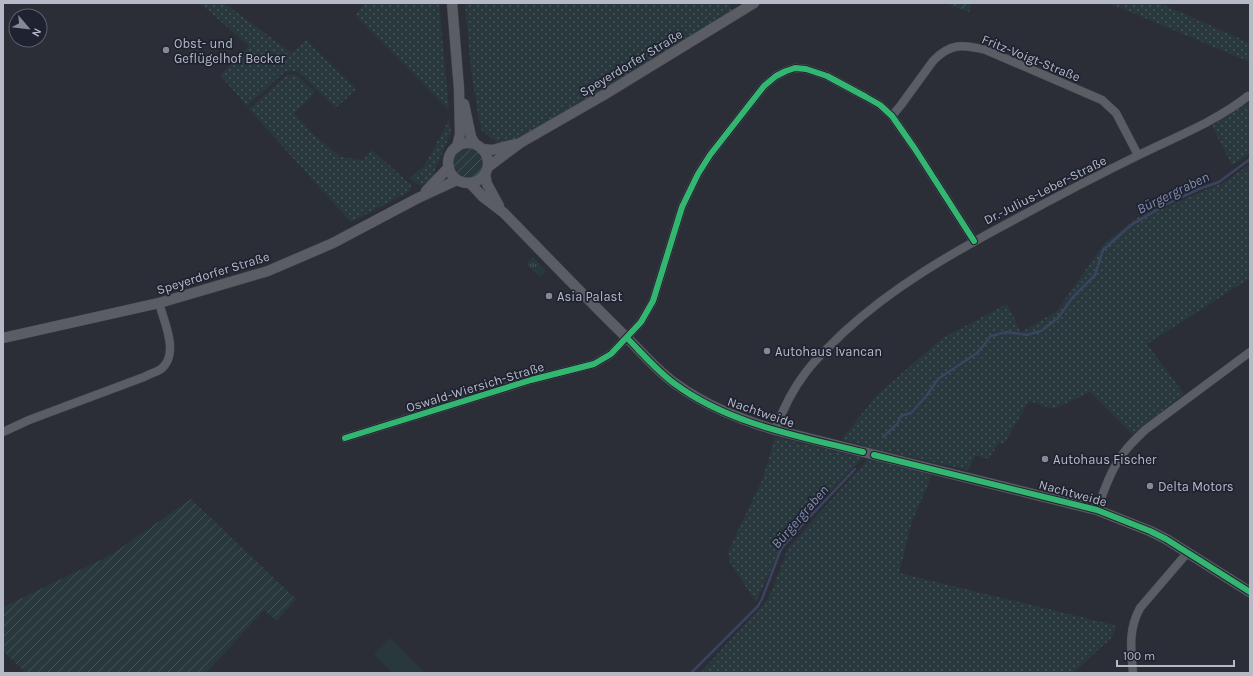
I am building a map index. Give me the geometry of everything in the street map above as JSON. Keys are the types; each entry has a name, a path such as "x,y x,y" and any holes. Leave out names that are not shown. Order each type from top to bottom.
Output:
{"street":[{"path":"452,3 459,89 460,134 457,147"},
{"name":"Speyerdorfer Straße","path":"486,170 520,143 602,96 754,3"},
{"name":"Fritz-Voigt-Straße","path":"892,116 939,54 953,46 961,45 974,47 992,53 1102,100 1116,113 1138,155"},
{"name":"Oswald-Wiersich-Straße","path":"345,438 531,380 594,364 611,354 641,322 653,301 682,207 698,174 710,155 764,86 786,70 795,68 818,72 866,96 880,105 892,116 915,149 974,241"},
{"path":"459,89 472,137 479,146 488,159 486,170 479,180 470,183 457,180 452,175 449,167 449,157 452,151 467,143 479,146"},
{"name":"Dr.-Julius-Leber-Straße","path":"775,430 784,406 806,371 836,339 904,283 935,263 974,241 1138,155 1225,113 1248,96"},
{"name":"Speyerdorfer Straße","path":"479,146 492,150 520,143"},
{"name":"Speyerdorfer Straße","path":"418,198 449,167"},
{"name":"Nachtweide","path":"486,170 488,187 504,213"},
{"name":"Speyerdorfer Straße","path":"3,338 159,303 245,279 291,262 333,243 418,198 457,180"},
{"name":"Nachtweide","path":"470,183 483,197 504,213 653,365 681,388 718,409 736,417 775,430 1097,510 1150,531 1188,552 1250,592"},
{"path":"3,432 29,420 144,377 162,368 170,358 171,346 159,303"},
{"name":"Nachtweide","path":"1097,510 1101,497 1116,465 1124,452 1152,426 1250,352"},
{"path":"1133,673 1130,639 1136,616 1140,608 1188,552"}],"green space":[{"path":"200,3 224,3 292,53 306,40 356,89 336,108 297,71 286,71 247,106 220,75 249,46"},
{"path":"365,3 439,3 449,110 355,15"},
{"path":"465,3 732,3 730,7 734,11 664,55 516,139 499,145 482,130 479,120 471,70"},
{"path":"945,3 972,3 969,12"},
{"path":"1109,3 1159,3 1250,43 1250,62"},
{"path":"294,74 315,92 294,114 314,135 341,157 363,160 372,150 411,185 410,191 357,219 351,221 347,218 249,109 286,76"},
{"path":"1250,101 1250,154 1232,165 1212,126"},
{"path":"449,120 451,133 434,172 435,178 421,186 410,178 425,165"},
{"path":"465,148 471,148 481,155 484,164 483,170 477,177 471,180 465,180 455,173 452,167 452,161 459,151"},
{"path":"1250,164 1250,278 1147,344 1184,394 1133,435 1090,392 1054,409 1029,401 1004,444 999,442 989,459 975,455 968,470 871,448 842,439 876,396 941,339 1007,304 1021,332 1056,312 1104,244 1135,219 1165,203 1166,208 1225,182"},
{"path":"533,257 546,271 539,277 526,264"},
{"path":"775,437 862,458 784,541 756,602 730,562 728,552 763,478"},
{"path":"868,459 932,475 911,524 899,573 1114,625 1116,629 1110,639 1073,673 700,673 762,606 770,595 788,548"},
{"path":"191,499 296,599 277,621 264,610 206,673 26,673 3,651 3,607 111,555"},
{"path":"390,638 423,671 423,673 392,673 374,654"}],"waterway":[{"name":"Bürgergraben","path":"883,437 897,424 901,416 911,413 927,395 938,379 977,353 991,336 1007,332 1027,335 1041,331 1058,318 1073,297 1095,275 1103,250 1131,225 1169,203 1199,189 1219,182 1250,159"},
{"name":"Bürgergraben","path":"691,673 758,606 781,549 855,469"}],"cycle path":[{"path":"345,438 531,380 594,364 611,354 641,322 653,301 682,207 698,174 710,155 764,86 776,76 795,68 806,69 827,76 880,105 892,116 974,241"},
{"path":"627,338 668,379 696,398 718,409 765,427 863,452"},
{"path":"874,455 1097,510 1166,539 1250,592"}],"place":[{"name":"Obst- und Geflügelhof Becker","path":"166,50"},
{"name":"Asia Palast","path":"549,296"},
{"name":"Autohaus Ivancan","path":"767,351"},
{"name":"Autohaus Fischer","path":"1045,459"},
{"name":"Delta Motors","path":"1150,486"}]}
